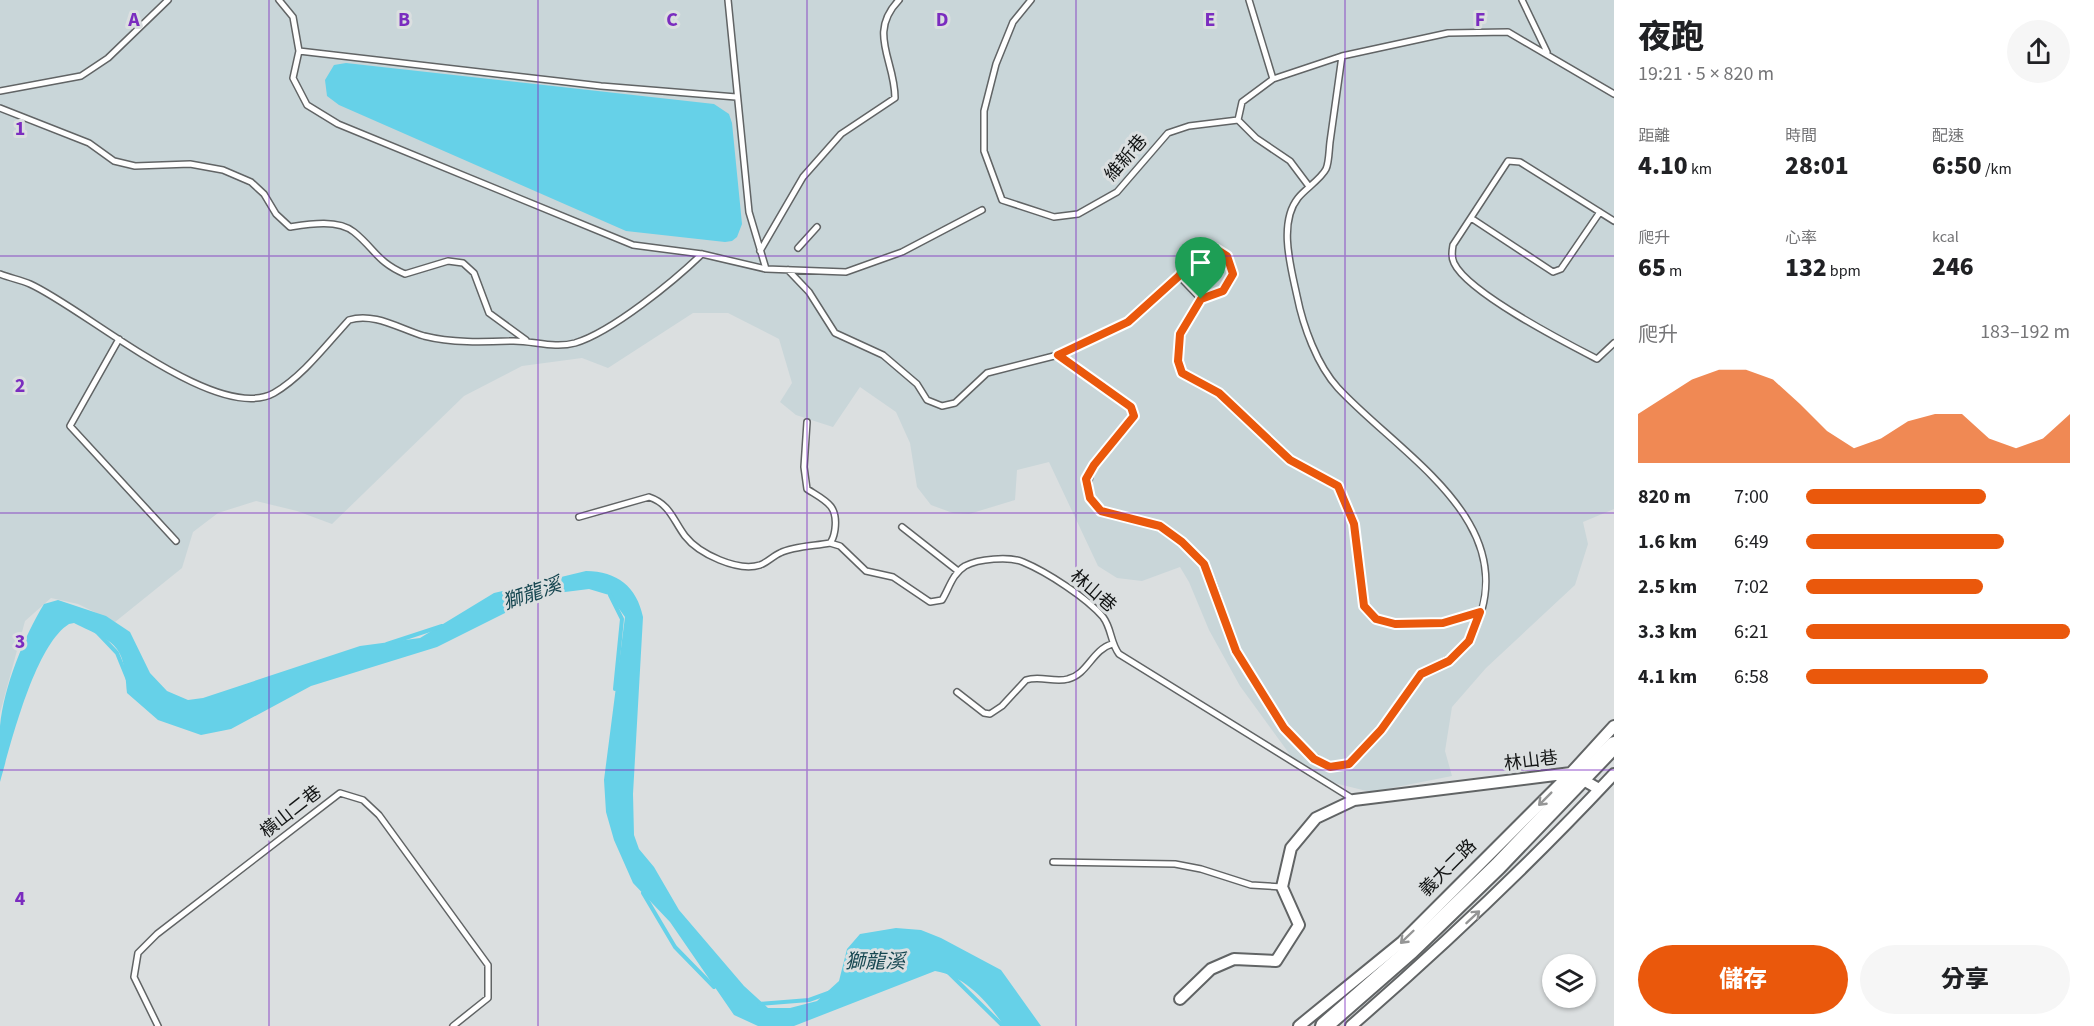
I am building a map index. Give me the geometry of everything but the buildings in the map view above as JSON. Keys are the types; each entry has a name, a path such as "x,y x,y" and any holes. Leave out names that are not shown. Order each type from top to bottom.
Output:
{"street":[{"name":"義大二路","path":"1324,1026 1410,951 1498,866 1576,776 1614,726"},
{"name":"義大二路","path":"1299,1026 1402,942 1576,776 1614,746"},
{"path":"1351,1026 1425,962 1515,877 1614,774"},
{"name":"林山巷","path":"1282,887 1286,861 1299,836 1316,818 1354,800 1576,776 1599,789"},
{"path":"1180,999 1211,969 1234,959 1276,961 1299,925 1282,887"}],"lane":[{"path":"0,91 81,76 108,58 168,0"},
{"path":"279,0 293,17 299,51 293,78 307,105 338,124 633,245 702,254 766,269 846,272 902,252 982,210"},
{"path":"728,0 749,212 766,269"},
{"path":"760,250 803,177 842,134 895,98 883,38 883,22 888,11 899,0"},
{"name":"維新巷","path":"1031,0 1013,22 996,64 984,111 984,151 1002,200 1054,217 1078,214 1117,192 1168,132 1189,126 1238,120"},
{"path":"1249,0 1272,79"},
{"path":"1522,0 1547,53"},
{"path":"1308,185 1290,161 1257,138 1238,120 1242,102 1272,79 1342,56 1448,33 1508,32 1614,94"},
{"path":"299,51 601,86 736,97"},
{"path":"1058,355 1131,407 1134,416 1094,465 1086,479 1090,498 1101,511 1160,526 1182,542 1204,564 1236,651 1284,728 1314,759 1330,767 1349,764 1381,730 1421,674 1449,661 1469,641 1480,612 1485,586 1480,541 1465,513 1419,463 1335,386 1312,342 1297,299 1288,249 1289,217 1294,203 1308,185 1326,170 1342,56"},
{"path":"0,108 89,143 114,161 135,166 190,164 223,170 251,182 264,195 276,214 290,227 313,224 337,225 353,231 382,262 405,274 448,261 463,263 474,273 489,313 527,341"},
{"path":"1614,221 1520,162 1508,161 1453,245 1452,255 1454,265 1472,282 1527,322 1597,359 1614,343"},
{"path":"1471,218 1553,272 1561,269 1600,212"},
{"path":"798,248 817,227"},
{"path":"788,270 809,292 835,333 883,355 917,384 927,399 942,406 955,403 987,373 1058,355 1128,322 1179,276 1198,251 1216,249 1227,256 1233,274 1228,286 1217,294 1201,299 1180,334 1178,361 1182,373 1219,393 1290,460 1338,486 1354,524 1364,606 1376,619 1395,624 1443,623 1480,612"},
{"path":"0,274 31,284 197,386 245,399 273,394 302,371 349,320 359,317 436,338 459,341 527,341 546,345 574,343 599,332 675,280 702,254"},
{"path":"1179,276 1201,299"},
{"path":"119,339 70,426 176,542"},
{"path":"807,422 804,466 807,489 834,509 837,517 834,539 830,543"},
{"path":"579,518 649,496 664,504 679,528 698,547 714,557 750,566 761,565 781,552 830,543 840,546 866,571 893,577 930,602 942,600 958,571 903,527"},
{"name":"林山巷","path":"958,571 966,565 999,559 1022,561 1054,579 1101,615 1109,626 1112,645"},
{"path":"957,692 984,713 990,714 1002,706 1026,680 1069,679 1082,671 1101,647 1112,645 1119,654 1354,800"},
{"name":"橫山二巷","path":"158,1026 134,977 138,953 158,934 340,793 363,800 380,815 488,965 488,998 453,1026"},
{"path":"1053,862 1175,864 1201,869 1251,885 1282,887"}],"shaded area":[{"path":"0,0 1614,0 1614,509 1583,522 1588,544 1575,585 1486,668 1452,707 1445,751 1452,776 1371,792 1334,783 1291,756 1240,686 1209,630 1189,582 1180,567 1142,581 1117,578 1098,566 1049,462 1017,470 1015,500 969,514 953,513 931,505 917,487 910,443 896,412 860,387 833,427 796,415 780,402 792,383 779,339 728,313 693,313 608,368 582,358 522,366 464,396 332,524 297,511 256,501 218,513 193,532 182,568 115,622 78,604 51,598 25,621 0,713"}],"water":[{"path":"346,63 714,104 729,114 732,123 742,224 737,237 725,242 626,231 339,105 327,96 325,80 334,65"},
{"name":"獅龍溪","path":"586,571 607,574 624,583 636,597 643,617 633,794 634,835 639,849 654,867 679,910 744,986 768,1008 790,1008 817,1001 839,981 847,949 860,934 896,928 921,930 1001,970 1041,1026 1004,1026 975,991 956,978 935,971 794,1026 758,1026 734,1015 670,922 633,883 614,840 606,812 604,780 625,617 609,595 589,589 557,593 525,603 437,647 311,686 231,729 201,735 158,720 127,693 124,664 116,647 74,623 69,624 57,635 45,652 35,673 18,720 0,782 2,711 10,679 22,647 44,604 58,600 106,616 130,632 150,673 167,691 188,700 203,698 360,646 420,638 494,593"}],"waterway":[{"name":"獅龍溪","path":"610,595 622,619 615,689"},
{"name":"獅龍溪","path":"387,644 442,626"},
{"name":"獅龍溪","path":"97,632 117,653 128,680"},
{"name":"獅龍溪","path":"643,893 675,947 714,987"},
{"name":"獅龍溪","path":"948,972 1003,1026"},
{"name":"獅龍溪","path":"759,1004 809,1000 831,992"}],"route":[{"path":"1204,249 1216,249 1231,261 1232,281 1223,291 1201,299 1180,334 1178,361 1182,373 1219,393 1290,460 1338,486 1354,524 1364,606 1376,619 1395,624 1443,623 1480,612 1469,641 1449,661 1421,674 1381,730 1349,764 1343,766 1330,767 1314,759 1284,728 1236,651 1204,564 1182,542 1160,526 1101,511 1090,498 1086,479 1094,465 1134,416 1131,407 1058,355 1128,322 1179,276 1193,255 1204,249"}]}
